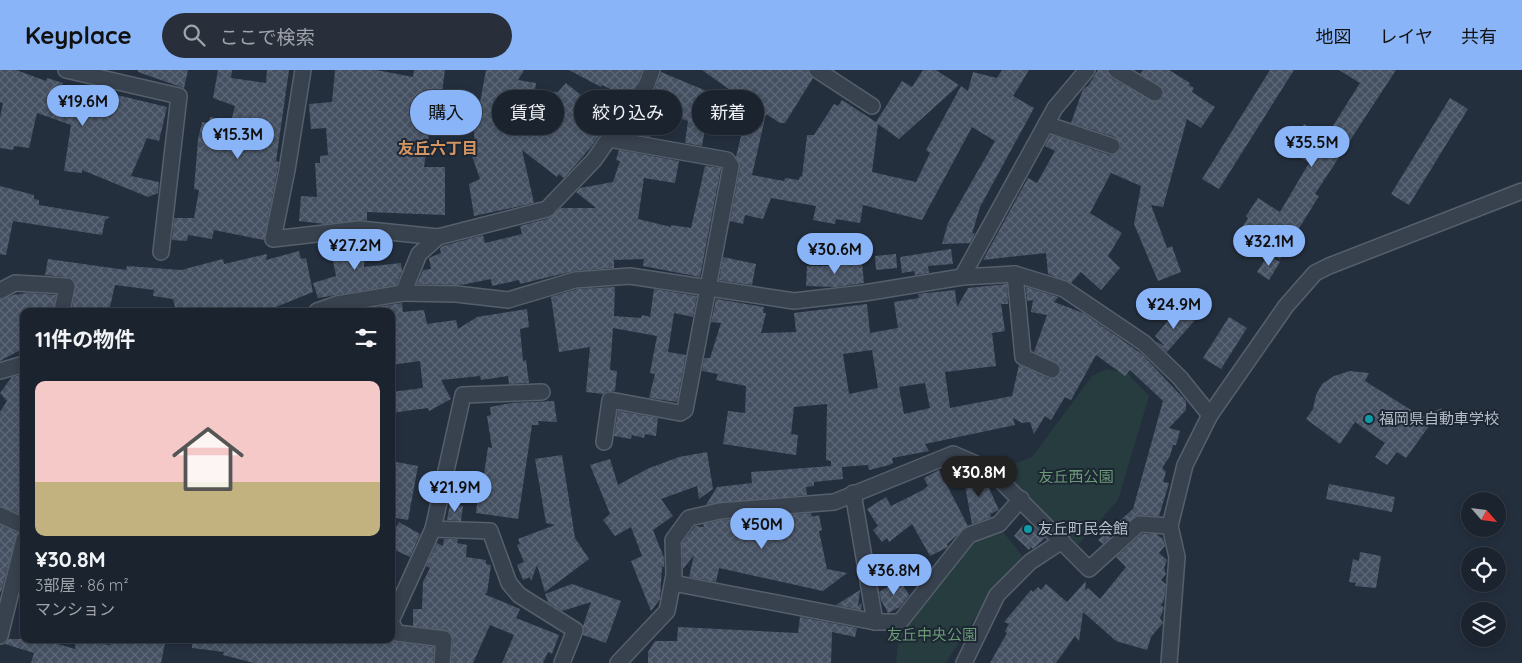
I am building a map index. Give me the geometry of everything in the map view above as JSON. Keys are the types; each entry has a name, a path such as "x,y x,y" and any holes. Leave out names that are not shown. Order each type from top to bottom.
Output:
{"street":[{"path":"66,70 179,96 161,252"},
{"path":"303,70 287,170 273,239 360,229 438,238 547,209 594,160 647,84 652,70"},
{"path":"817,70 872,106"},
{"path":"962,277 1055,108 1087,70"},
{"path":"1116,70 1155,93"},
{"path":"1046,124 1112,146"},
{"path":"604,442 610,400 680,413 685,410 731,163 727,160 609,140"},
{"path":"1169,663 1177,557 1170,526 1185,465 1210,415 1286,306 1314,273 1522,191"},
{"path":"403,293 419,254 438,238"},
{"path":"1015,274 1023,357 1052,370"},
{"path":"326,308 337,304 376,304 403,293 456,294 508,300 575,280 630,276 794,301 864,293 962,277 1015,274 1064,289 1144,343 1180,378 1210,415"},
{"path":"0,291 15,283 66,286 62,308"},
{"path":"0,371 20,365"},
{"path":"395,613 433,529 463,395 542,392"},
{"path":"618,663 667,611 672,583 673,540 689,518 720,511 834,502 953,454 990,470 1089,569 1139,524 1170,526"},
{"path":"853,493 875,622"},
{"path":"672,583 875,622 900,622 969,535 999,524 1020,499"},
{"path":"0,515 20,524"},
{"path":"433,529 490,531 509,583 519,595 574,630 562,663"},
{"path":"964,663 997,595 1030,562 1062,541"},
{"path":"0,636 20,555"},
{"path":"395,629 397,633 444,639 442,663"}],"green space":[{"name":"友丘西公園","path":"1107,369 1128,374 1149,396 1118,500 1078,545 1008,481 1006,474 1011,465 1032,457 1092,376"},
{"name":"友丘中央公園","path":"1000,528 1024,558 996,585 946,663 896,663 899,634 935,582 972,539"}],"building":[{"path":"0,70 16,70 46,81 47,78 63,83 61,88 115,106 117,95 167,107 159,141 147,138 131,176 159,182 158,193 148,197 82,170 82,173 64,171 71,125 37,113 29,148 14,146 13,150 0,148 0,118 3,103 0,102"},
{"path":"138,70 188,70 184,88 138,72"},
{"path":"218,70 232,70 231,78 266,83 267,70 289,70 276,161 279,162 264,240 214,230 212,239 188,235 187,241 172,240 174,218 194,218 199,190 194,189 198,139 202,122 209,123 210,117 231,121 235,106 213,98"},
{"path":"335,70 376,70 413,77 414,70 445,70 442,90 410,90 410,135 429,135 424,167 445,167 445,215 367,212 367,220 325,224 299,221 301,196 317,197 315,163 320,163 320,156 328,155 326,128 311,129 309,104 332,102"},
{"path":"486,70 524,70 518,80 536,83 535,90 492,90 492,135 564,135 564,90 560,90 566,83 575,90 574,135 600,135 564,178 559,174 557,177 522,150 534,203 474,216 469,184 480,179 471,153 474,152 472,145 476,144 474,135 482,135 482,92"},
{"path":"569,70 642,70 639,80 632,90 612,90 602,85 601,87"},
{"path":"702,70 808,70 813,78 785,123 780,123 766,114 764,123 764,90 730,90"},
{"path":"923,70 936,70 959,85 899,139 878,124 872,172 916,182 930,153 926,150 961,86 968,91 973,72 997,78 1002,70 1029,70 1013,96 1034,108 980,207 972,234 975,233 970,243 942,244 948,223 995,141 972,127 922,220 863,205 860,223 836,219 835,224 813,220 816,206 771,198 763,219 745,215 743,224 730,221 740,168 736,157 741,136 736,135 761,135 752,175 784,181 785,178 799,180 800,176 802,177 807,135 814,135 834,104 838,106 842,100 876,122 902,81 912,87"},
{"path":"1098,70 1107,70 1111,78 1155,102 1163,98 1163,89 1140,74 1143,70 1169,70 1190,83 1189,85 1194,88 1192,92 1215,107 1201,128 1187,119 1163,207 1151,205 1167,248 1172,246 1181,272 1158,281 1134,224 1141,186 1111,173 1090,213 1122,233 1108,256 1120,268 1101,290 1081,272 1071,283 1048,274 1046,253 983,260 1028,178 1037,183 1055,151 1045,146 1051,135 1109,155 1114,155 1121,149 1121,144 1115,137 1071,123 1083,89 1088,86"},
{"path":"1270,70 1294,70 1219,189 1202,179"},
{"path":"1339,70 1396,70 1315,194 1319,196 1280,259 1261,244 1253,253 1234,240 1248,218 1246,216 1258,198 1280,212 1309,163 1288,149 1304,124 1326,137 1360,83"},
{"path":"661,72 704,90 692,90 692,135 704,135 702,146 685,143 688,121 682,119 682,90 654,90"},
{"path":"1450,98 1468,109 1409,205 1391,194"},
{"path":"619,150 679,161 675,183 644,178 638,219 671,227 671,225 691,228 705,166 721,168 700,277 643,266 644,259 614,260 614,268 574,271 520,284 519,280 492,286 491,279 461,285 417,284 423,270 431,269 429,258 441,253 440,248 443,246 483,235 485,243 522,234 520,226 550,218 561,208 596,208 576,192 580,188 613,182 620,161 616,160"},
{"path":"0,186 34,195 34,199 39,200 39,205 110,217 105,220 102,235 13,221 6,255 0,254"},
{"path":"365,239 364,267 401,263 402,271 396,285 318,298 313,283 336,276 329,242"},
{"path":"951,249 953,264 928,266 929,273 915,275 914,271 902,273 900,257"},
{"path":"299,251 301,259 306,258 313,292 273,308 175,308 173,299 153,296 154,290 115,285 110,308 72,308 75,282 68,277 45,275 48,259 126,270 127,266 181,270 223,259 224,264 267,254 266,260"},
{"path":"896,254 897,268 876,270 875,256"},
{"path":"1268,255 1280,262 1269,280 1257,272"},
{"path":"723,257 756,264 752,285 719,280"},
{"path":"862,262 864,283 836,287 806,286 807,266 838,266 838,263"},
{"path":"1007,284 1008,304 1001,304 1005,331 992,333 996,366 945,372 950,408 1012,396 1019,365 1049,379 1058,377 1061,370 1059,364 1034,352 1047,315 1031,312 1033,300 1027,301 1026,287 1058,297 1054,302 1083,313 1142,354 1186,401 1186,410 1169,428 1180,431 1176,445 1173,445 1170,456 1162,468 1166,472 1163,482 1169,483 1159,516 1136,515 1103,544 1098,540 1133,509 1163,401 1130,370 1125,376 1096,355 1071,400 1065,397 1051,420 1045,416 1034,434 1030,422 1022,423 1013,418 1015,425 925,444 929,451 892,458 893,463 889,465 869,470 868,465 842,467 843,479 814,482 814,486 806,487 807,495 706,505 717,487 752,483 751,472 831,466 831,461 826,460 827,404 794,407 791,434 798,435 796,455 723,444 728,411 745,413 746,386 716,380 718,374 702,371 704,358 710,358 721,323 711,322 716,299 764,307 763,313 766,313 761,333 796,332 794,313 867,304 870,333 898,328 894,302 919,298 918,294 955,290 957,307 968,288","holes":["872,350 878,388 849,394 843,354","925,383 930,408 904,414 899,387"]},
{"path":"615,287 614,316 641,318 642,315 650,317 654,289 697,296 693,317 674,313 668,352 686,355 677,402 649,398 655,374 650,373 657,336 613,328 610,370 617,371 615,391 607,391 603,394 586,392 590,347 559,352 551,297 577,289"},
{"path":"28,293 56,295 54,308 20,308 20,350 0,361 0,300 13,295"},
{"path":"402,303 403,312 424,310 427,324 456,320 458,329 477,317 527,309 529,327 520,329 523,361 526,360 529,383 509,384 508,376 481,380 480,376 441,380 451,399 429,411 428,408 395,412 395,392 423,388 420,361 395,364 395,308 370,308"},
{"path":"1183,309 1195,320 1167,352 1156,342 1165,346 1155,336 1173,315 1176,318"},
{"path":"1229,317 1247,328 1221,369 1203,358"},
{"name":"福岡県自動車学校","path":"1350,371 1369,373 1365,381 1422,417 1442,408 1406,458 1397,452 1387,465 1375,457 1385,443 1355,422 1340,444 1306,419 1313,409 1316,395 1322,384 1334,376"},
{"path":"20,375 20,514 0,506 0,412 7,401 0,393 12,377"},
{"path":"554,401 557,422 538,421 539,425 532,425 518,519 476,513 479,488 482,488 488,447 492,448 487,416 491,415 490,407 511,403"},
{"path":"618,411 658,418 656,436 645,434 644,438 632,435 631,439 614,436"},
{"path":"707,452 713,489 699,499 697,486 661,499 673,516 653,530 664,558 664,567 662,566 660,599 651,611 631,561 642,556 631,527 615,536 603,520 610,514 590,465 610,459 618,485 647,469 679,457"},
{"path":"562,455 575,538 589,559 545,592 537,565 531,581 530,577 523,580 517,565 524,562 517,545 520,544 518,539 555,525 546,523 535,459"},
{"path":"395,462 418,466 408,520 395,518"},
{"path":"962,469 977,474 985,487 988,486 999,510 990,514 991,517 972,524"},
{"path":"939,470 968,526 947,544 948,547 930,556 912,524 889,542 887,538 882,542 873,530 878,526 867,509 886,497 891,506 923,490 928,486 924,478"},
{"path":"1329,484 1395,497 1392,512 1326,499"},
{"path":"450,504 463,506 461,521 447,520"},
{"path":"811,513 812,517 819,515 822,530 819,531 827,569 847,573 823,591 719,568 716,582 689,577 694,555 683,569 682,543 695,526 704,527 703,524 721,520"},
{"path":"399,522 420,534 410,557 395,550 395,529"},
{"name":"友丘町民会館","path":"1024,524 1030,524 1045,538 1033,549 1031,547 1029,550 1014,536"},
{"path":"0,525 17,533 1,592 0,591"},
{"path":"1142,534 1156,534 1163,539 1165,546 1159,553 1167,560 1164,568 1166,574 1161,580 1166,584 1164,600 1161,605 1164,608 1160,618 1163,623 1151,637 1147,650 1116,641 1083,612 1079,641 1075,636 1056,663 990,663 1007,633 1005,631 1009,624 1004,622 1031,590 1033,592 1038,587 1041,590 1046,584 1067,602 1086,581 1085,590 1088,588 1100,599 1126,567 1116,557"},
{"path":"444,539 458,539 457,543 467,545 466,557 486,560 486,564 491,565 487,593 484,594 520,609 516,618 559,635 552,654 548,652 543,663 502,663 514,635 490,625 473,663 451,663 453,639 450,632 413,626 413,609 422,609 423,582 430,568 426,566 437,543 443,546"},
{"path":"1360,552 1381,556 1376,588 1355,586 1356,583 1349,582 1353,559 1359,561"},
{"path":"921,555 930,569 911,580 905,570 905,564"},
{"path":"900,580 909,595 900,607 888,613 879,592"},
{"path":"572,584 621,601 606,643 583,635 583,626 591,602 562,611 548,602 545,594"},
{"path":"860,590 858,606 862,603 861,610 836,605"},
{"path":"800,617 857,628 855,637 832,632 831,663 648,663 648,652 655,641 677,641 678,627 798,633"},
{"path":"9,639 20,639 20,643 55,643 75,649 76,643 110,645 110,643 165,643 161,663 31,663 34,653 5,644"},
{"path":"395,642 434,647 433,663 254,663 223,655 224,652 192,648 192,643"}],"place":[{"name":"福岡県自動車学校","path":"1369,419"},
{"name":"友丘町民会館","path":"1028,529"}],"district":[{"name":"友丘六丁目","path":"438,148"}]}
